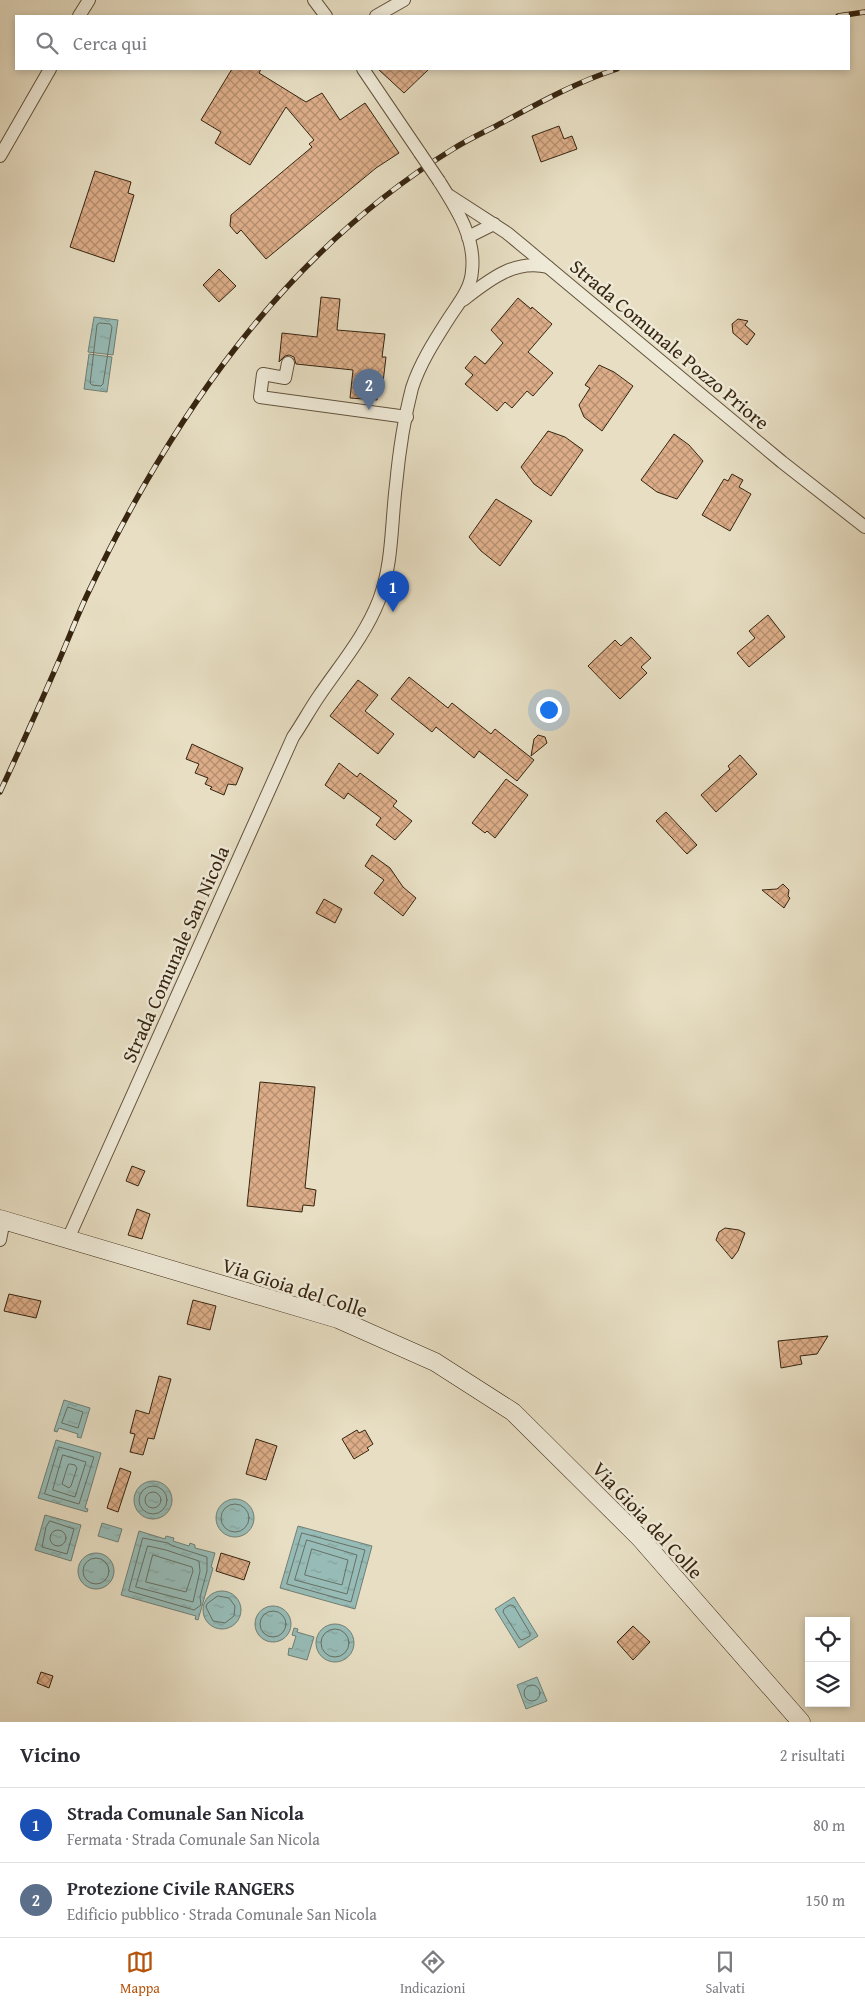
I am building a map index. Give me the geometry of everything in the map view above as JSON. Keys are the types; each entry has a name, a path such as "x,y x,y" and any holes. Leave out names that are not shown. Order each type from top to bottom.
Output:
{"main road":[{"name":"Via Gioia del Colle","path":"2,1219 338,1319 435,1362 513,1412 640,1538 801,1722"}],"street":[{"path":"80,15 88,0"},
{"path":"314,0 325,15"},
{"path":"378,15 404,0"},
{"path":"0,156 49,70"},
{"path":"364,70 448,194 468,237 472,250 472,273 461,301"},
{"name":"Strada Comunale Pozzo Priore","path":"448,194 494,224 550,268 782,462 865,527"},
{"path":"468,237 494,224"},
{"path":"461,301 488,281 512,268 525,265 539,265 550,268"},
{"name":"Strada Comunale San Nicola","path":"68,1239 293,737 319,696 356,645 378,600 390,559 396,484 413,387 422,364 461,301"},
{"path":"288,363 285,378 263,374 260,397 407,417"},
{"path":"0,1240 2,1219"}],"water":[{"path":"94,317 118,320 113,355 88,352"},
{"path":"89,354 112,357 107,392 84,389"},
{"path":"64,1400 90,1408 81,1438 77,1437 78,1434 59,1428 57,1432 54,1431"},
{"path":"56,1440 101,1453 85,1508 88,1509 87,1512 38,1498"},
{"path":"153,1481 167,1486 172,1500 167,1514 153,1519 139,1514 134,1500 139,1486"},
{"path":"235,1499 248,1505 254,1518 248,1531 235,1537 222,1531 216,1518 222,1505"},
{"path":"45,1515 81,1525 71,1561 35,1550"},
{"path":"102,1523 122,1529 118,1542 98,1536"},
{"path":"298,1526 372,1546 355,1609 280,1588"},
{"path":"139,1531 165,1539 166,1536 174,1538 173,1541 189,1546 190,1543 195,1545 195,1548 215,1553 211,1567 213,1568 198,1620 195,1619 196,1616 121,1595"},
{"path":"96,1553 103,1554 109,1558 113,1564 113,1578 109,1584 103,1588 96,1589 89,1588 83,1584 79,1578 78,1571 79,1564 83,1558 89,1554"},
{"path":"222,1591 235,1597 241,1610 235,1623 222,1629 209,1623 203,1610 209,1597"},
{"path":"514,1597 538,1636 519,1648 495,1609"},
{"path":"273,1606 280,1607 286,1611 290,1617 290,1631 286,1637 280,1641 273,1642 266,1641 260,1637 256,1631 255,1624 256,1617 260,1611 266,1607"},
{"path":"335,1624 348,1630 354,1643 348,1656 335,1662 322,1656 316,1643 322,1630"},
{"path":"294,1628 298,1629 297,1632 314,1637 307,1660 288,1655 289,1648 292,1649 296,1636 292,1635"},
{"path":"537,1677 547,1701 526,1709 517,1685"}],"building":[{"path":"231,70 260,70 259,73 306,102 322,93 340,120 365,103 399,153 376,168 266,259 241,230 237,234 230,226 231,215 312,147 309,144 314,140 286,107 250,165 215,143 221,132 201,120"},
{"path":"379,70 428,70 404,93"},
{"path":"559,126 564,139 572,136 577,149 541,162 532,136"},
{"path":"95,171 131,182 128,193 134,195 114,262 70,247"},
{"path":"219,269 236,286 219,302 203,285"},
{"path":"321,297 340,299 337,330 385,334 382,357 386,357 382,391 378,391 377,400 350,398 353,370 296,364 294,357 289,355 279,362 282,333 317,337"},
{"path":"518,298 552,324 528,352 553,373 533,396 527,391 512,408 505,402 497,411 465,384 473,375 465,368 475,356 485,364 503,343 491,330"},
{"path":"738,319 748,321 745,325 755,334 747,345 733,333 732,324"},
{"path":"599,365 614,372 633,386 602,431 584,417 579,405 590,388 585,385"},
{"path":"548,431 565,437 583,450 551,496 534,484 521,467"},
{"path":"674,434 689,445 703,461 677,499 657,492 641,480"},
{"path":"732,474 743,480 739,487 751,494 730,531 702,515 724,479 728,481"},
{"path":"496,499 532,521 500,566 481,551 469,537"},
{"path":"768,615 785,637 749,667 737,653 755,638 749,631"},
{"path":"631,637 651,658 641,667 647,673 620,699 588,666 615,640 621,646"},
{"path":"409,677 448,708 452,703 491,734 495,729 534,760 517,781 479,751 474,758 436,727 432,732 391,699"},
{"path":"358,680 378,695 365,711 394,734 378,754 330,716"},
{"path":"538,735 545,737 547,743 531,756 534,739"},
{"path":"192,744 243,768 236,785 228,784 224,795 210,789 212,787 205,784 208,778 195,773 199,764 186,759"},
{"path":"740,755 757,774 716,812 701,795 730,769 728,766"},
{"path":"339,763 357,777 360,773 397,801 393,806 412,821 395,840 376,825 381,818 348,793 344,799 325,785"},
{"path":"506,779 528,795 495,838 472,823"},
{"path":"666,812 697,845 687,854 656,821"},
{"path":"372,855 390,868 403,887 416,898 403,916 374,893 384,880 365,866"},
{"path":"783,884 789,890 788,896 790,898 784,908 762,890 777,889"},
{"path":"324,899 342,909 335,923 316,913"},
{"path":"260,1082 315,1087 305,1188 316,1190 314,1206 303,1205 302,1212 247,1206"},
{"path":"132,1166 145,1171 138,1186 126,1181"},
{"path":"137,1209 150,1214 142,1239 128,1235"},
{"path":"725,1228 745,1233 738,1251 732,1259 716,1240 719,1232"},
{"path":"9,1294 41,1301 36,1318 4,1311"},
{"path":"193,1300 216,1306 210,1330 187,1324"},
{"path":"828,1336 817,1354 800,1356 802,1364 781,1368 778,1341"},
{"path":"159,1376 171,1379 154,1439 148,1438 143,1455 130,1452 135,1434 130,1433 136,1410 149,1414"},
{"path":"357,1430 359,1433 365,1430 373,1444 367,1448 369,1450 354,1459 342,1439"},
{"path":"256,1439 277,1446 266,1480 246,1474"},
{"path":"120,1468 131,1472 118,1512 107,1508"},
{"path":"221,1553 250,1562 244,1580 216,1571"},
{"path":"633,1626 650,1642 633,1660 617,1642"},
{"path":"41,1672 53,1676 49,1688 37,1683"}],"railway":[{"path":"845,15 865,12"},
{"path":"0,792 88,593 121,528 156,464 196,403 239,344 286,289 337,237 392,190 469,140 586,80 614,70"}],"place":[{"name":"Protezione Civile RANGERS","path":"369,410"},
{"name":"Strada Comunale San Nicola","path":"393,612"}]}
